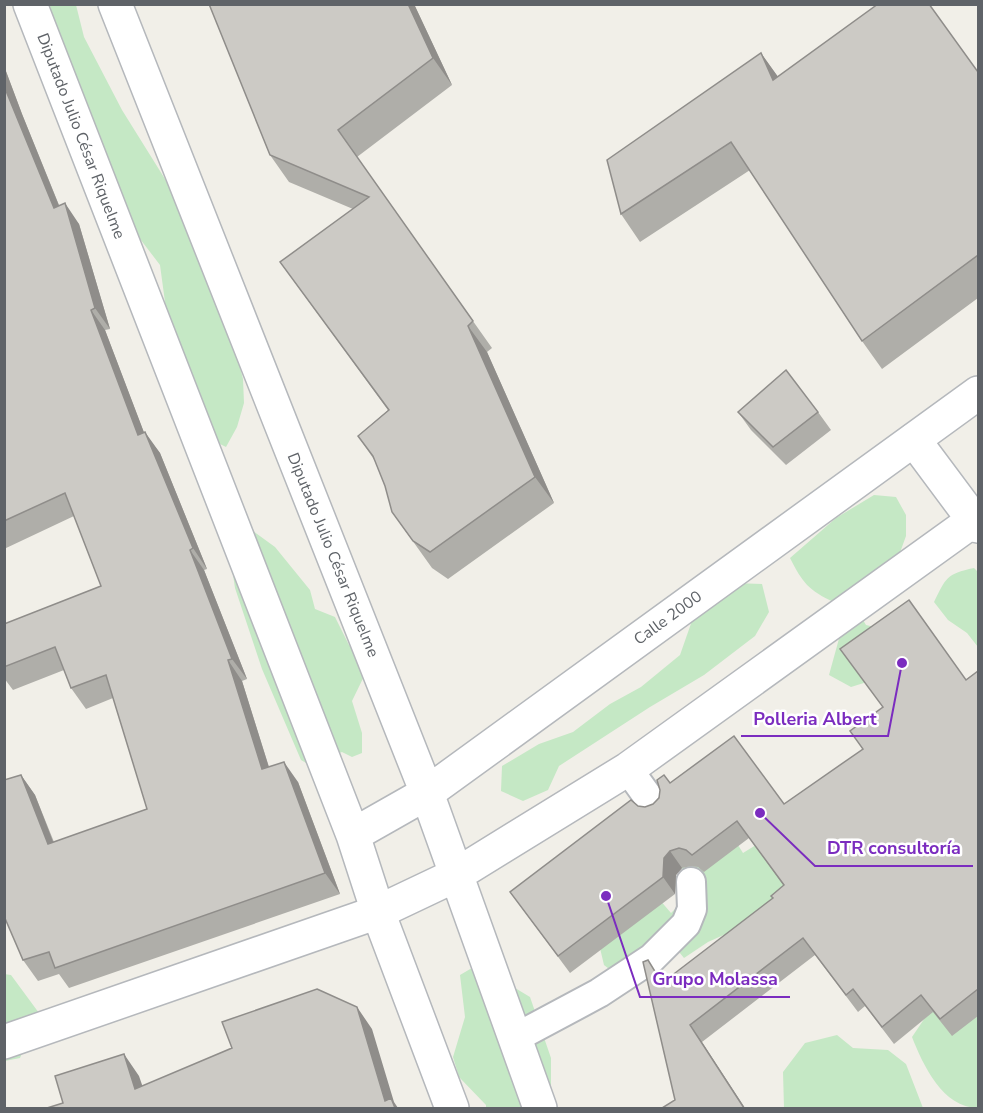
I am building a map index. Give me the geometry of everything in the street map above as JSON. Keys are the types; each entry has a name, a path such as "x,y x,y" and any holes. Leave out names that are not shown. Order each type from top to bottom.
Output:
{"street":[{"name":"Diputado Julio César Riquelme","path":"30,4 353,835 378,912 452,1108"},
{"name":"Diputado Julio César Riquelme","path":"115,4 427,793 540,1108"},
{"name":"Calle 2000","path":"353,835 427,793 978,393"},
{"path":"4,1042 378,912 456,875 628,770 977,521 914,440"}],"lane":[{"path":"628,770 656,807"},
{"path":"515,1038 599,993 652,958 686,924 692,909 691,882"}],"green space":[{"path":"50,5 76,5 84,37 122,110 165,179 205,255 232,335 243,379 244,403 237,427 226,447 210,439 168,324 160,265 134,231 58,58"},
{"path":"874,495 896,497 906,515 906,536 898,558 834,602 807,585 790,558 836,518"},
{"path":"249,528 275,547 310,590 315,609 335,617 349,645 370,664 352,701 362,733 362,753 352,757 342,752 333,755 318,770 301,760 262,669 235,588 232,568"},
{"path":"974,568 978,572 978,647 967,633 948,620 934,602 948,578 958,572"},
{"path":"734,583 762,584 769,612 755,636 704,675 559,766 548,790 523,801 501,791 502,766 539,744 573,732 610,704 641,687 680,655 694,615"},
{"path":"860,615 866,625 879,628 883,677 851,687 829,675 840,635"},
{"path":"769,837 793,892 684,958 670,941 623,980 604,965 594,923 647,885 671,913 680,904 693,900 678,857 738,845 743,853"},
{"path":"477,965 530,997 551,1058 551,1102 556,1108 486,1108 486,1105 459,1077 453,1057 465,1017 460,975"},
{"path":"4,974 11,975 39,1013 20,1058 5,1061"},
{"path":"939,997 978,998 978,1108 954,1101 945,1093 928,1072 912,1037"},
{"path":"837,1035 853,1048 888,1050 906,1064 923,1108 784,1108 783,1072 805,1043"}],"building":[{"path":"209,4 408,4 433,58 338,130 473,321 468,326 535,477 430,552 413,541 392,512 373,456 358,436 389,410 280,262 369,197 270,155"},
{"path":"878,4 929,4 978,72 978,255 862,341 731,142 621,214 607,160 761,53 773,80"},
{"path":"4,86 54,208 65,203 95,308 91,310 138,435 145,432 193,548 190,550 232,659 228,660 262,769 284,762 325,873 55,968 49,952 23,960 4,916 4,780 21,775 48,844 147,809 106,675 71,688 55,647 4,667 4,624 101,586 65,493 4,521"},
{"path":"786,370 818,412 773,447 738,412"},
{"path":"909,600 966,680 978,671 978,989 940,1019 921,995 882,1027 853,989 846,995 803,938 690,1025 744,1108 662,1108 675,1100 643,962 648,960 662,983 773,898 771,896 784,885 737,821 692,855 679,848 670,851 664,858 663,877 558,956 510,892 631,800 638,806 645,807 653,804 659,798 660,790 657,780 664,775 670,783 734,736 784,804 863,749 850,731 883,707 840,649"},
{"path":"317,989 357,1007 385,1101 391,1098 395,1108 47,1108 63,1103 55,1076 124,1054 135,1089 232,1048 222,1022"}],"place":[{"name":"Polleria Albert","path":"902,663"},
{"name":"DTR consultoría","path":"760,813"},
{"name":"Grupo Molassa","path":"606,896"}]}
